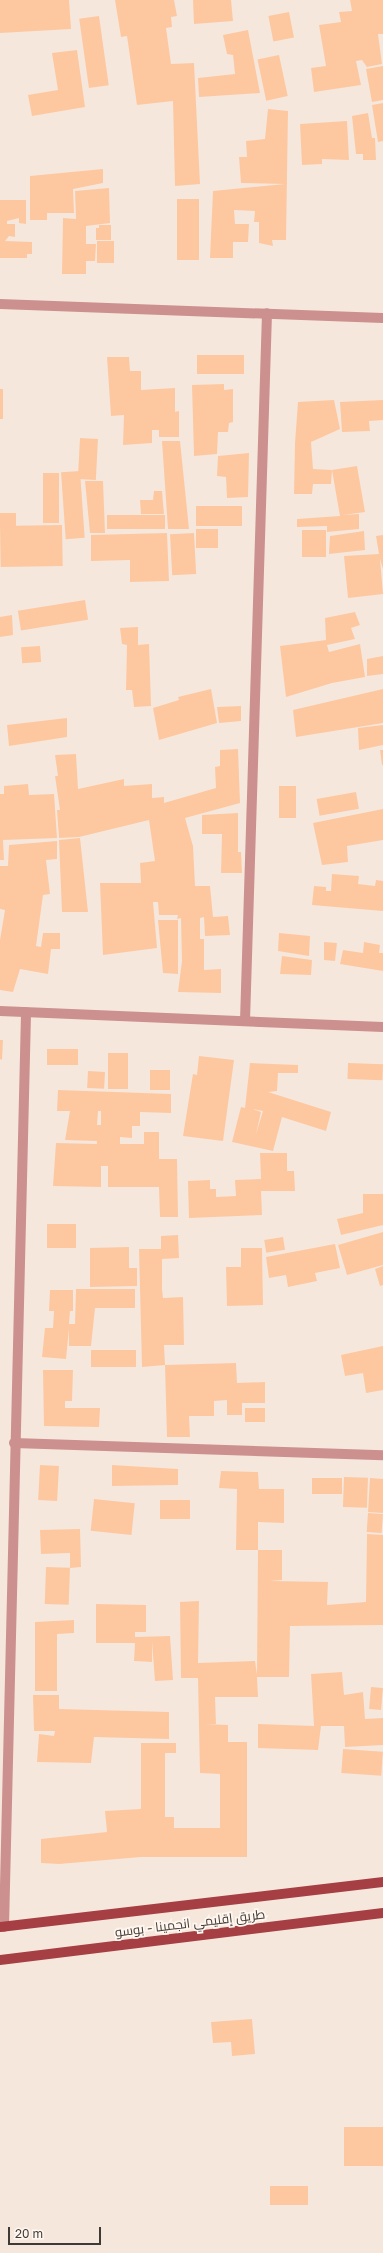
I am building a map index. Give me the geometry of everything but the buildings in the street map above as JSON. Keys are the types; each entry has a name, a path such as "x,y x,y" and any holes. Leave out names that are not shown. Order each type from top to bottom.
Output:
{"main road":[{"name":"طريق إقليمي انجمينا - بوسو","path":"2,1927 383,1882"},
{"name":"طريق إقليمي انجمينا - بوسو","path":"0,1960 383,1913"}],"street":[{"path":"0,304 383,318"},
{"path":"245,1021 267,314"},
{"path":"0,1011 383,1027"},
{"path":"2,1927 26,1012"},
{"path":"14,1443 383,1455"}]}
